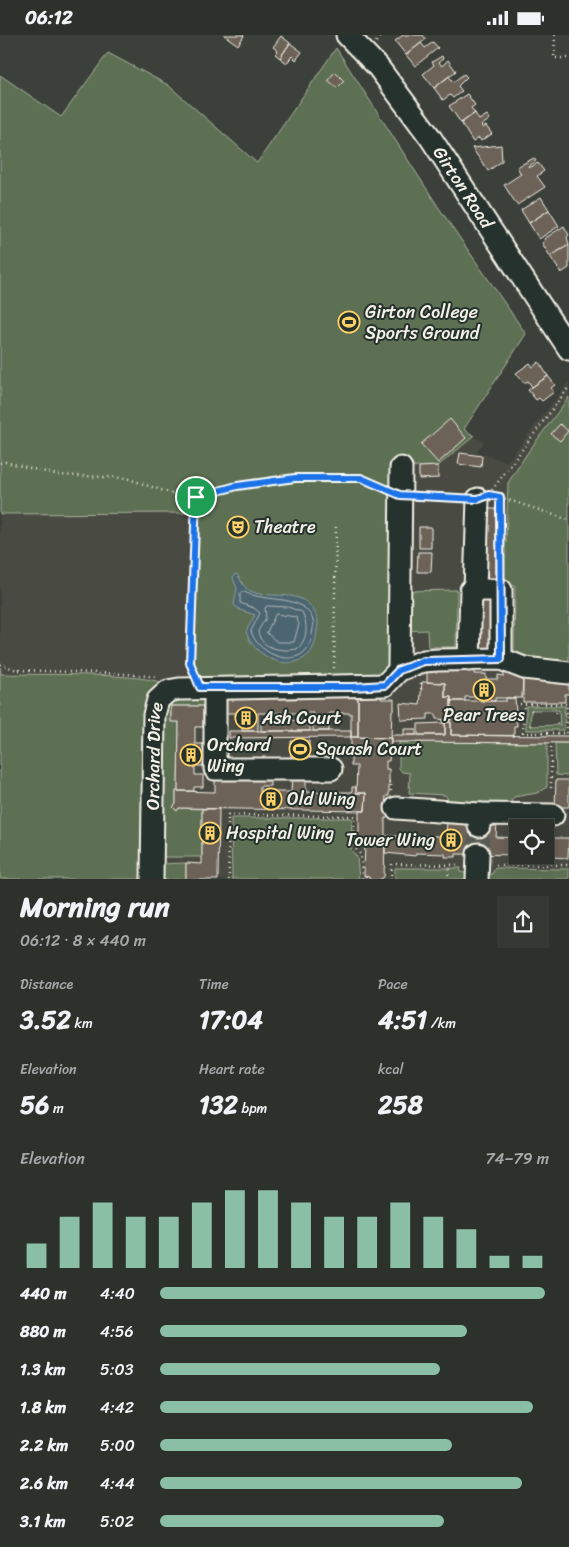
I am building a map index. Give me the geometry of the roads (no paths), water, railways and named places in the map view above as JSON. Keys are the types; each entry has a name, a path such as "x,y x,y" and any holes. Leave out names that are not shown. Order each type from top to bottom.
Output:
{"street":[{"name":"Girton Road","path":"347,35 378,67 430,137 569,349"},
{"path":"399,670 401,468"},
{"path":"475,590 483,497"},
{"path":"468,660 471,590 501,590 501,659"},
{"name":"Orchard Drive","path":"152,879 154,715 158,700 168,691 198,688 385,685 399,670 424,661 501,659 524,668 569,673"},
{"path":"198,688 215,769 331,769"},
{"path":"394,801 480,820 553,815"},
{"path":"477,879 478,854"}],"water":[{"path":"237,574 244,586 252,592 290,596 299,598 307,603 314,611 318,623 315,643 309,654 301,660 291,663 281,662 272,659 255,648 246,631 255,615 240,610 234,605 237,588 233,578"}],"tunnel":[{"path":"478,854 479,826"}],"place":[{"name":"Girton College Sports Ground","path":"349,322"},
{"name":"Theatre","path":"238,527"},
{"name":"Pear Trees","path":"484,690"},
{"name":"Ash Court","path":"246,718"},
{"name":"Squash Court","path":"300,749"},
{"name":"Orchard Wing","path":"191,755"},
{"name":"Old Wing","path":"271,799"},
{"name":"Hospital Wing","path":"210,833"},
{"name":"Tower Wing","path":"451,840"}]}
